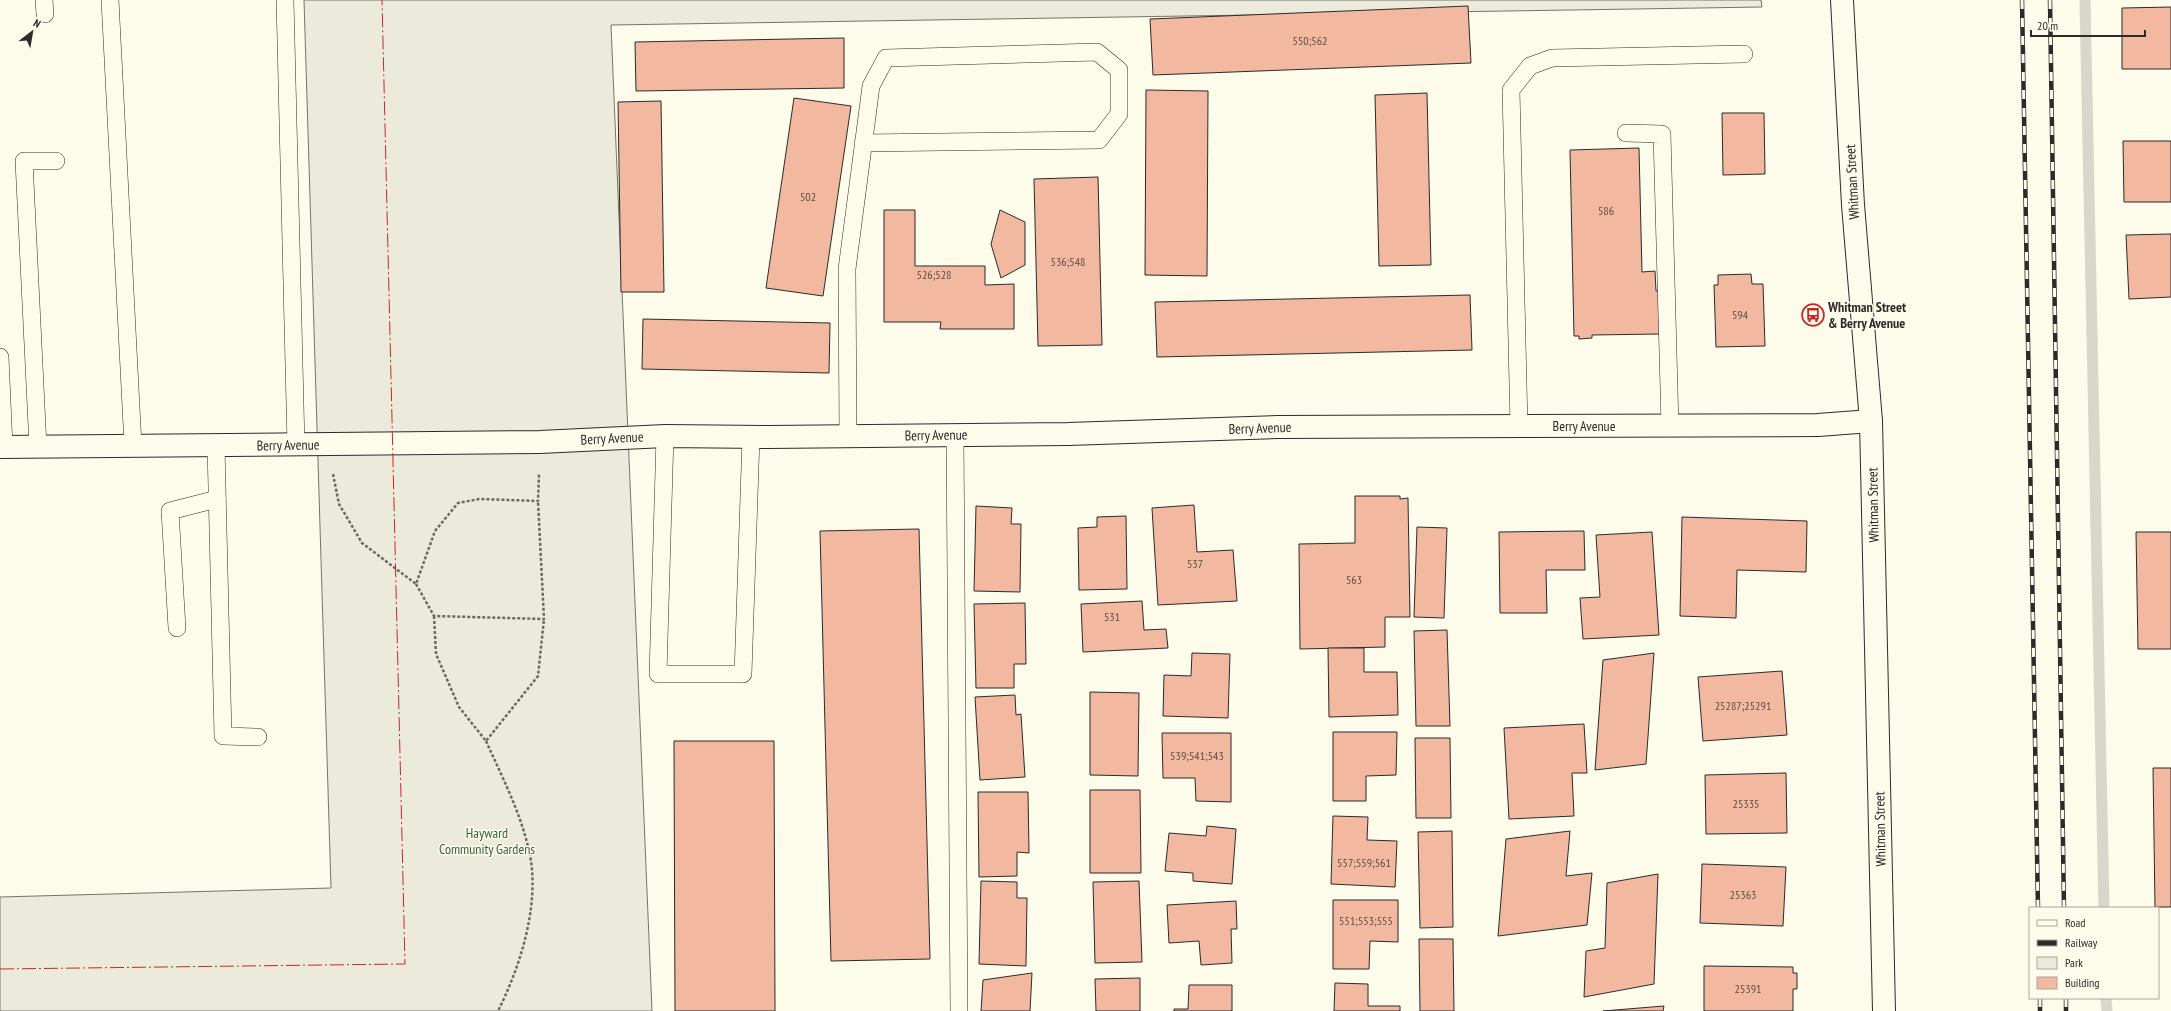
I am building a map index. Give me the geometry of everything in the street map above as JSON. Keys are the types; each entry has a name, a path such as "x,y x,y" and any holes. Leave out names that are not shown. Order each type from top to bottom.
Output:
{"street":[{"name":"Whitman Street","path":"1842,0 1852,205 1871,421 1884,1011"},
{"name":"Berry Avenue","path":"2,447 296,446 327,444 540,442 665,436 750,437 955,435 1278,427 1818,425 1871,421"}],"lane":[{"path":"110,0 133,446"},
{"path":"285,0 296,446"},
{"path":"848,436 847,269 863,143 871,86 886,58 1097,52 1119,70 1119,114 1099,140 863,143"},
{"path":"1519,426 1511,90 1530,66 1552,58 1744,54"},
{"path":"1626,133 1662,134 1670,426"},
{"path":"38,448 24,161 56,161"},
{"path":"0,357 2,447"},
{"path":"955,435 959,1011"},
{"path":"665,436 658,674 743,674 750,437"},
{"path":"216,446 223,736 258,737"},
{"path":"177,628 170,511 217,499"}],"path":[{"path":"486,741 538,676 544,619 538,501 540,442"},
{"path":"327,444 339,504 362,543 416,584 434,616 436,654 458,707 486,741 515,806 531,861 531,915 512,982 498,1011"},
{"path":"416,584 435,530 458,503 480,499 538,501"},
{"path":"434,616 544,619"}],"green space":[{"name":"Hayward Community Gardens","path":"304,0 1761,0 1762,7 611,25 652,1011 0,1011 0,897 331,888"}],"building":[{"path":"1468,6 1471,63 1153,75 1150,19"},
{"path":"2171,7 2171,69 2122,69 2122,8"},
{"path":"844,38 844,88 636,91 635,42"},
{"path":"1146,90 1208,91 1207,276 1145,275"},
{"path":"1427,93 1431,265 1379,266 1375,95"},
{"path":"794,98 851,106 823,296 766,288"},
{"path":"661,101 664,292 621,292 618,102"},
{"path":"1722,113 1764,113 1765,174 1723,175"},
{"path":"2123,141 2171,141 2171,202 2124,202"},
{"path":"1639,148 1642,272 1655,271 1656,291 1659,291 1660,334 1592,335 1592,338 1579,339 1579,336 1574,336 1570,150"},
{"path":"1098,177 1102,345 1038,346 1034,179"},
{"path":"884,210 915,210 915,266 985,266 985,285 1014,284 1014,329 940,329 941,322 884,322"},
{"path":"1000,210 1025,222 1025,265 1001,278 991,244"},
{"path":"2171,234 2171,297 2129,299 2126,235"},
{"path":"1751,274 1752,284 1763,284 1765,346 1716,347 1714,285 1718,285 1718,275"},
{"path":"1470,295 1472,350 1157,357 1155,302"},
{"path":"643,319 830,323 829,373 642,369"},
{"path":"1355,496 1400,496 1400,499 1408,498 1410,617 1385,617 1385,647 1300,649 1299,544 1355,543"},
{"path":"1194,505 1197,552 1233,550 1237,601 1158,605 1152,508"},
{"path":"976,506 1012,508 1011,524 1021,524 1020,592 974,591"},
{"path":"1126,516 1127,589 1079,590 1078,528 1097,527 1097,517"},
{"path":"1682,517 1807,521 1806,572 1737,570 1736,618 1680,616"},
{"path":"1417,527 1447,528 1444,618 1414,617"},
{"path":"919,529 930,959 831,961 820,531"},
{"path":"1584,531 1585,570 1546,570 1547,613 1500,613 1499,532"},
{"path":"1652,532 1659,635 1583,639 1580,598 1600,597 1596,535"},
{"path":"2136,532 2171,532 2171,649 2138,649"},
{"path":"1142,601 1144,630 1166,629 1168,648 1083,652 1081,604"},
{"path":"1025,603 1026,664 1014,664 1014,688 976,688 974,604"},
{"path":"1447,630 1450,726 1416,726 1414,631"},
{"path":"1328,648 1364,648 1364,672 1397,672 1398,715 1329,717"},
{"path":"1192,653 1230,654 1228,718 1163,716 1164,675 1191,676"},
{"path":"1654,653 1646,764 1595,770 1603,660"},
{"path":"1782,671 1787,735 1703,741 1698,677"},
{"path":"1090,692 1139,693 1138,776 1090,775"},
{"path":"1015,695 1016,715 1021,714 1025,777 980,780 975,697"},
{"path":"1584,724 1587,773 1572,773 1574,816 1509,819 1504,728"},
{"path":"1333,732 1397,732 1396,775 1366,776 1366,801 1333,801"},
{"path":"1162,733 1231,733 1231,802 1196,801 1195,778 1163,778"},
{"path":"1415,738 1450,738 1451,818 1416,818"},
{"path":"674,741 774,741 775,1011 675,1011"},
{"path":"2153,768 2171,768 2171,907 2155,907"},
{"path":"1786,773 1787,833 1706,834 1705,775"},
{"path":"1090,790 1140,790 1141,873 1090,873"},
{"path":"978,792 1028,792 1029,853 1017,852 1017,876 979,877"},
{"path":"1333,816 1368,817 1367,840 1397,841 1395,887 1331,884"},
{"path":"1207,826 1236,829 1232,884 1193,881 1193,873 1165,871 1169,833 1206,836"},
{"path":"1452,831 1453,927 1420,928 1418,832"},
{"path":"1570,831 1566,876 1592,873 1587,925 1498,936 1506,839"},
{"path":"1702,864 1786,867 1783,926 1700,923"},
{"path":"1658,874 1654,984 1584,997 1586,951 1605,948 1607,883"},
{"path":"981,881 1017,882 1017,898 1027,898 1026,966 979,964"},
{"path":"1139,881 1142,962 1095,963 1093,882"},
{"path":"1333,900 1398,900 1398,942 1370,941 1369,969 1333,969"},
{"path":"1236,901 1237,929 1231,929 1232,963 1201,965 1199,941 1169,943 1167,905"},
{"path":"1419,939 1453,939 1454,1011 1420,1011"},
{"path":"1704,966 1793,967 1793,973 1797,973 1797,989 1793,989 1793,1011 1704,1011"},
{"path":"1032,973 1030,1011 981,1011 983,980"},
{"path":"1140,978 1140,1011 1096,1011 1095,979"},
{"path":"1335,983 1368,984 1368,1006 1400,1006 1400,1011 1334,1011"},
{"path":"1189,985 1232,985 1232,1011 1174,1011 1174,1009 1188,1009"},
{"path":"1664,1006 1663,1011 1603,1011"}],"waterway":[{"path":"2085,0 2104,907"},
{"path":"2106,999 2107,1011"}],"railway":[{"path":"2022,0 2038,907"},
{"path":"2050,0 2064,907"},
{"path":"2040,999 2040,1011"},
{"path":"2066,999 2066,1011"}],"power":[{"path":"0,969 405,964 382,0"}],"place":[{"name":"Whitman Street & Berry Avenue","path":"1813,315"}]}
